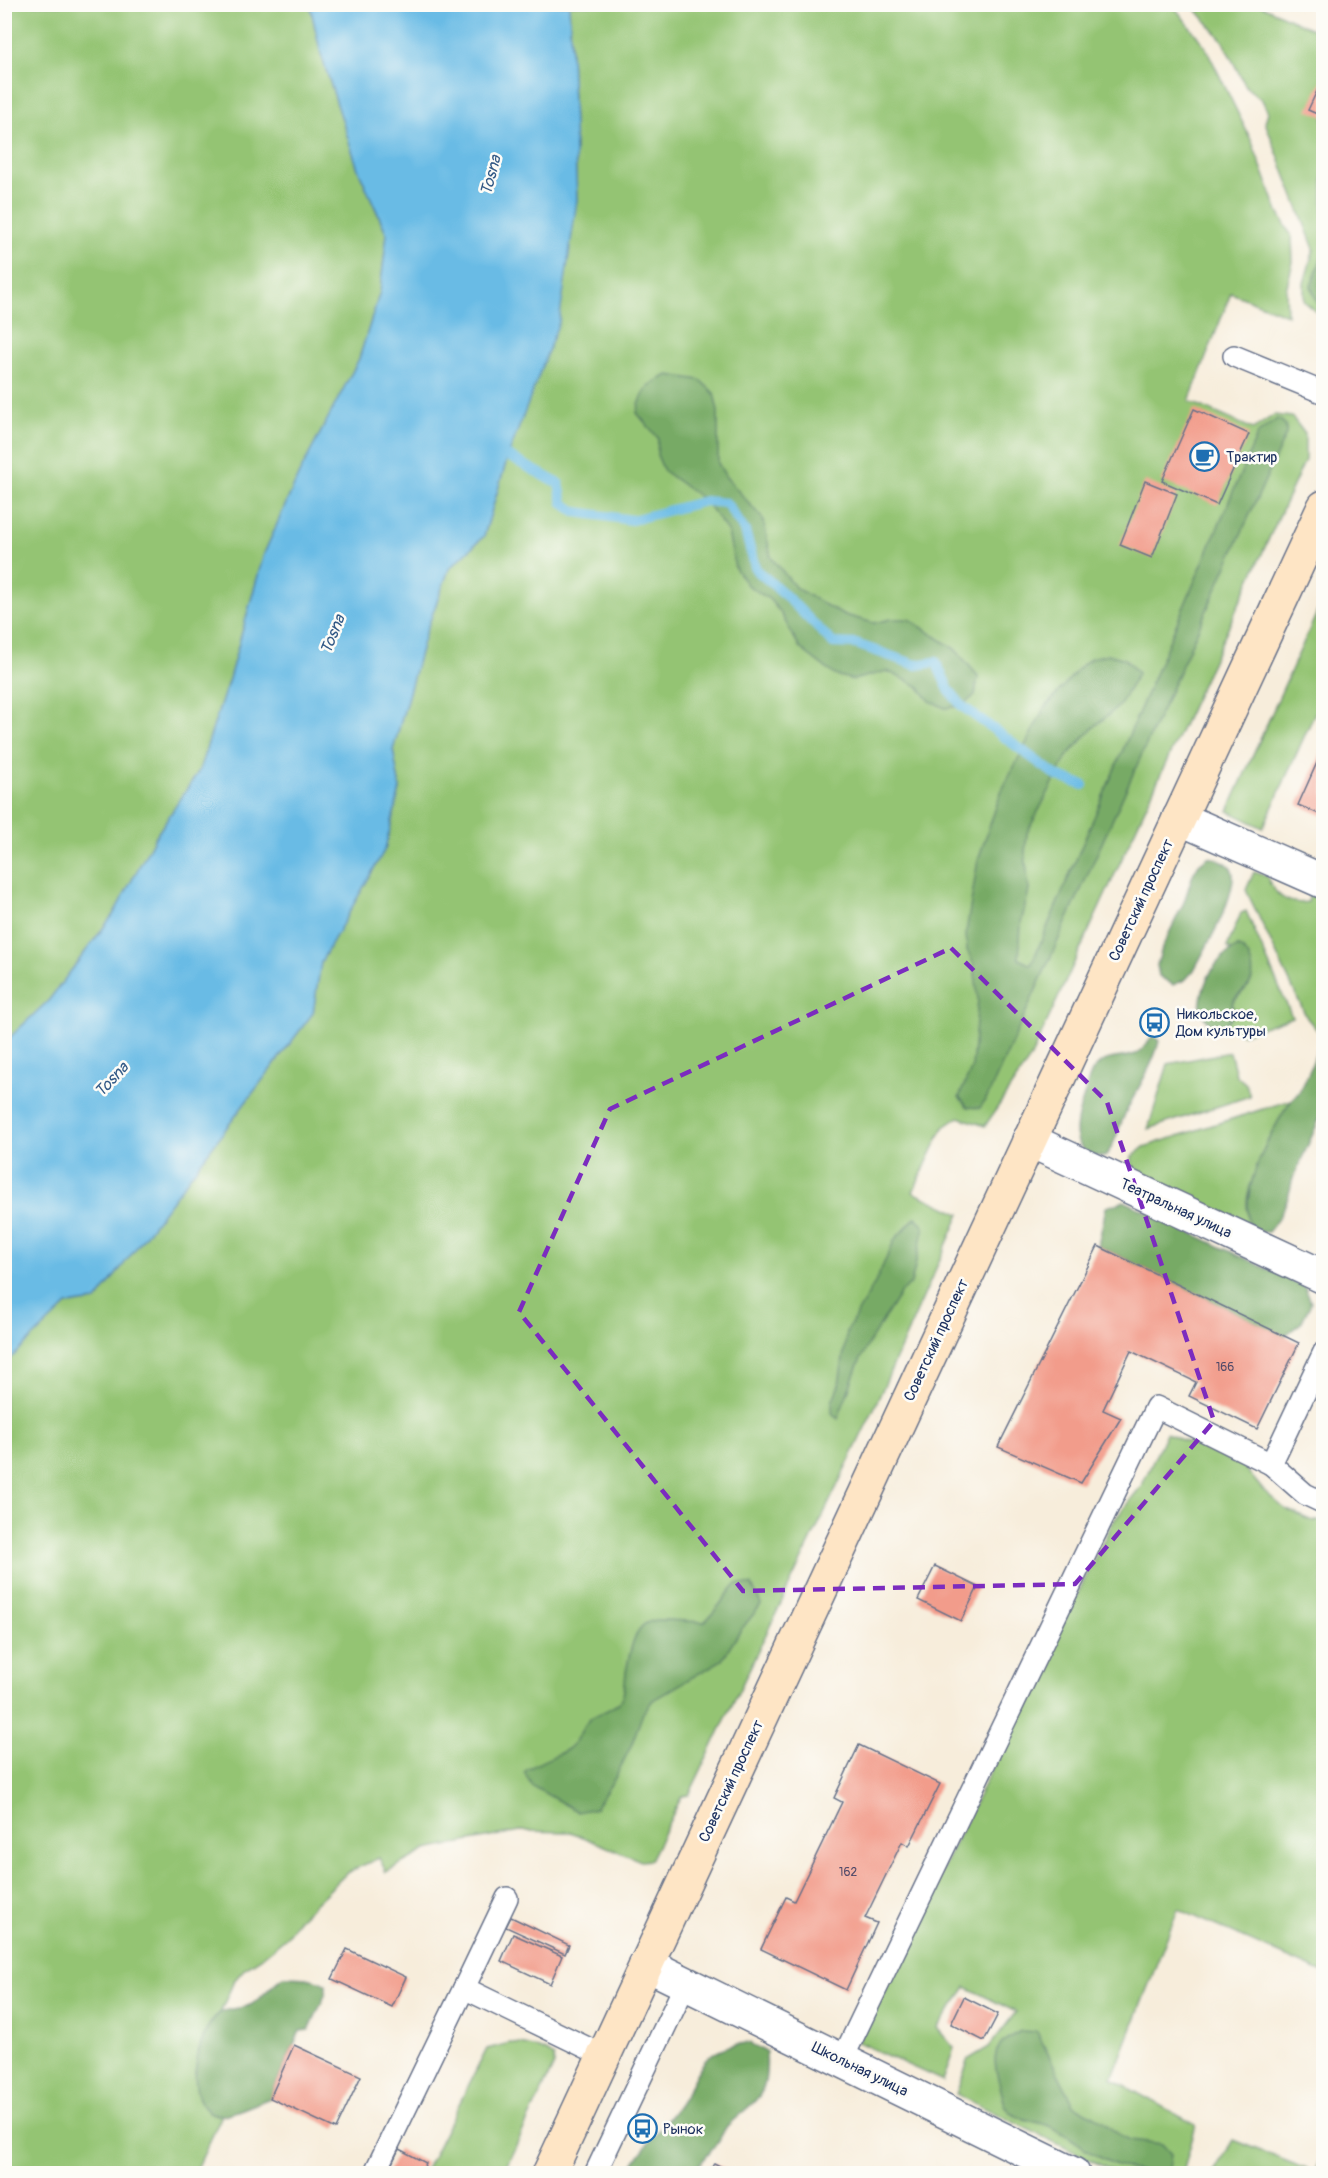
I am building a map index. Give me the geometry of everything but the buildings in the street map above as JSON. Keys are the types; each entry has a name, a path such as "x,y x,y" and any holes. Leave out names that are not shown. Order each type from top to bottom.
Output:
{"main road":[{"name":"Советский проспект","path":"549,2174 1323,507"}],"street":[{"path":"1179,818 1323,882"},
{"name":"Театральная улица","path":"1029,1140 1323,1277"},
{"name":"Школьная улица","path":"646,1964 1073,2174"}],"lane":[{"path":"1234,356 1323,393"},
{"path":"1271,1464 1323,1352"},
{"path":"842,2060 1156,1407 1271,1464 1305,1494 1323,1503"},
{"path":"374,2174 507,1898"},
{"path":"595,2174 686,1983"},
{"path":"464,1988 604,2056"}],"highlighted area":[{"path":"951,948 1107,1102 1214,1421 1075,1584 743,1591 519,1312 610,1109"}],"green space":[{"path":"5,5 310,5 321,54 358,169 387,235 380,292 359,359 299,474 264,554 229,679 199,771 156,836 113,915 49,1000 5,1042"},
{"path":"569,5 1173,5 1205,46 1252,142 1278,212 1292,237 1293,262 1286,290 1287,315 1231,293 1189,401 1253,429 1274,415 1292,417 1305,434 1305,460 1030,1059 985,1126 959,1117 943,1128 913,1192 960,1214 873,1411 689,1795 682,1796 650,1860 641,1861 571,1832 520,1831 426,1850 386,1872 379,1858 348,1872 298,1920 287,1936 245,1968 234,1981 220,2013 210,2027 210,2111 222,2115 195,2173 5,2173 4,1364 67,1305 96,1301 313,1013 321,962 385,849 400,789 393,750 425,634 449,569 484,536 577,200"},
{"path":"1192,5 1260,5 1323,34 1323,318 1304,301 1304,283 1314,249 1265,122 1268,112 1262,100 1246,87 1222,40"},
{"path":"1323,254 1323,308 1317,302 1311,286"},
{"path":"669,375 700,380 714,393 718,411 718,463 726,477 763,519 771,557 796,588 841,614 874,623 891,619 909,619 955,649 978,676 975,695 962,706 945,708 930,701 918,686 887,671 853,680 835,675 800,648 780,612 769,599 747,585 735,568 728,532 705,501 664,471 657,455 658,438 637,413 647,389 656,381"},
{"path":"1277,419 1285,425 1286,434 989,1094 980,1108 968,1107 959,1097 972,1067 978,999 974,965 967,950 966,933 978,860 1001,792 1044,709 1078,669 1091,658 1108,654 1125,659 1138,673 1119,706 1093,728 1068,755 1027,833 1025,853 1029,890 1021,923 1019,959 1031,965 1258,433"},
{"path":"1323,599 1323,695 1263,828 1228,811"},
{"path":"1208,857 1224,862 1232,870 1229,897 1194,970 1185,980 1173,985 1159,976 1157,965 1162,948 1184,902 1193,874 1199,864"},
{"path":"1254,872 1267,876 1277,893 1288,900 1308,902 1310,894 1323,901 1323,1037 1307,1018 1246,890"},
{"path":"1246,911 1292,1017 1243,1034 1223,1026 1232,1016 1232,1003 1249,985 1238,947 1231,950 1227,947 1241,913"},
{"path":"1238,947 1246,953 1251,963 1251,980 1232,1003 1232,1016 1223,1026 1208,1023 1200,1010 1206,982 1222,958"},
{"path":"1154,1036 1159,1041 1153,1060 1125,1114 1109,1152 1105,1157 1083,1150 1078,1143 1077,1124 1088,1080 1093,1071 1110,1059 1138,1053"},
{"path":"1323,1036 1323,1111 1280,1214 1268,1232 1260,1232 1249,1223 1248,1209 1249,1194 1258,1162 1288,1105 1305,1081"},
{"path":"1230,1052 1236,1075 1246,1084 1250,1096 1148,1129 1168,1064"},
{"path":"1291,1100 1271,1136 1251,1182 1247,1205 1253,1228 1143,1176 1132,1165 1132,1157 1144,1147"},
{"path":"1124,1201 1305,1287 1311,1303 1301,1323 1284,1336 1098,1246 1106,1207"},
{"path":"916,1217 924,1227 911,1284 901,1292 870,1341 857,1367 838,1419 832,1413 832,1402 839,1385 847,1331 875,1283 895,1239"},
{"path":"1166,1433 1244,1467 1263,1490 1285,1509 1310,1520 1323,1522 1323,1973 1178,1909 1112,2079 1196,2125 1183,2173 1117,2173 956,2094 969,2059 989,2047 1016,2012 966,1987 937,2028 954,2048 943,2081 857,2042 1113,1522 1142,1485"},
{"path":"736,1584 752,1585 761,1605 740,1631 722,1660 653,1700 643,1713 631,1746 615,1778 595,1808 578,1812 532,1786 524,1772 568,1749 590,1719 614,1707 621,1700 630,1652 640,1628 648,1622 657,1620 704,1622"},
{"path":"283,1977 311,1979 326,1985 326,1993 309,2030 300,2031 270,2098 226,2114 221,2115 208,2111 200,2100 196,2086 196,2069 204,2035 211,2022 224,2011 252,2004"},
{"path":"1021,2031 1037,2032 1074,2105 1103,2121 1116,2133 1130,2140 1162,2144 1171,2154 1169,2170 1166,2173 1149,2172 1116,2165 1100,2158 1056,2129 1020,2118 1011,2112 1004,2100 995,2060 996,2053 1004,2041"},
{"path":"510,2043 538,2048 554,2057 554,2065 503,2173 424,2173 487,2049"},
{"path":"749,2043 766,2052 766,2079 763,2088 754,2102 727,2127 712,2150 692,2173 628,2173 644,2148 675,2110 709,2057 732,2045"},
{"path":"1233,2140 1314,2172 1321,2157 1323,2158 1323,2173 1213,2173"}],"water":[{"name":"Tosna","path":"310,5 569,5 577,200 559,322 508,456 484,536 449,569 425,634 393,750 400,789 385,849 321,962 313,1013 96,1301 67,1305 5,1364 5,1042 49,1000 113,915 156,836 199,771 229,679 264,554 299,474 359,359 380,292 387,234 358,169 321,54"}],"waterway":[{"path":"508,456 559,484 563,503 576,512 632,520 705,501 726,503 745,531 756,570 780,590 833,643 856,644 916,665 936,662 949,690 962,706 1057,776 1083,785"}],"place":[{"name":"Трактир","path":"1205,457"},
{"name":"Никольское, Дом культуры","path":"1155,1023"},
{"name":"Рынок","path":"642,2129"}]}
